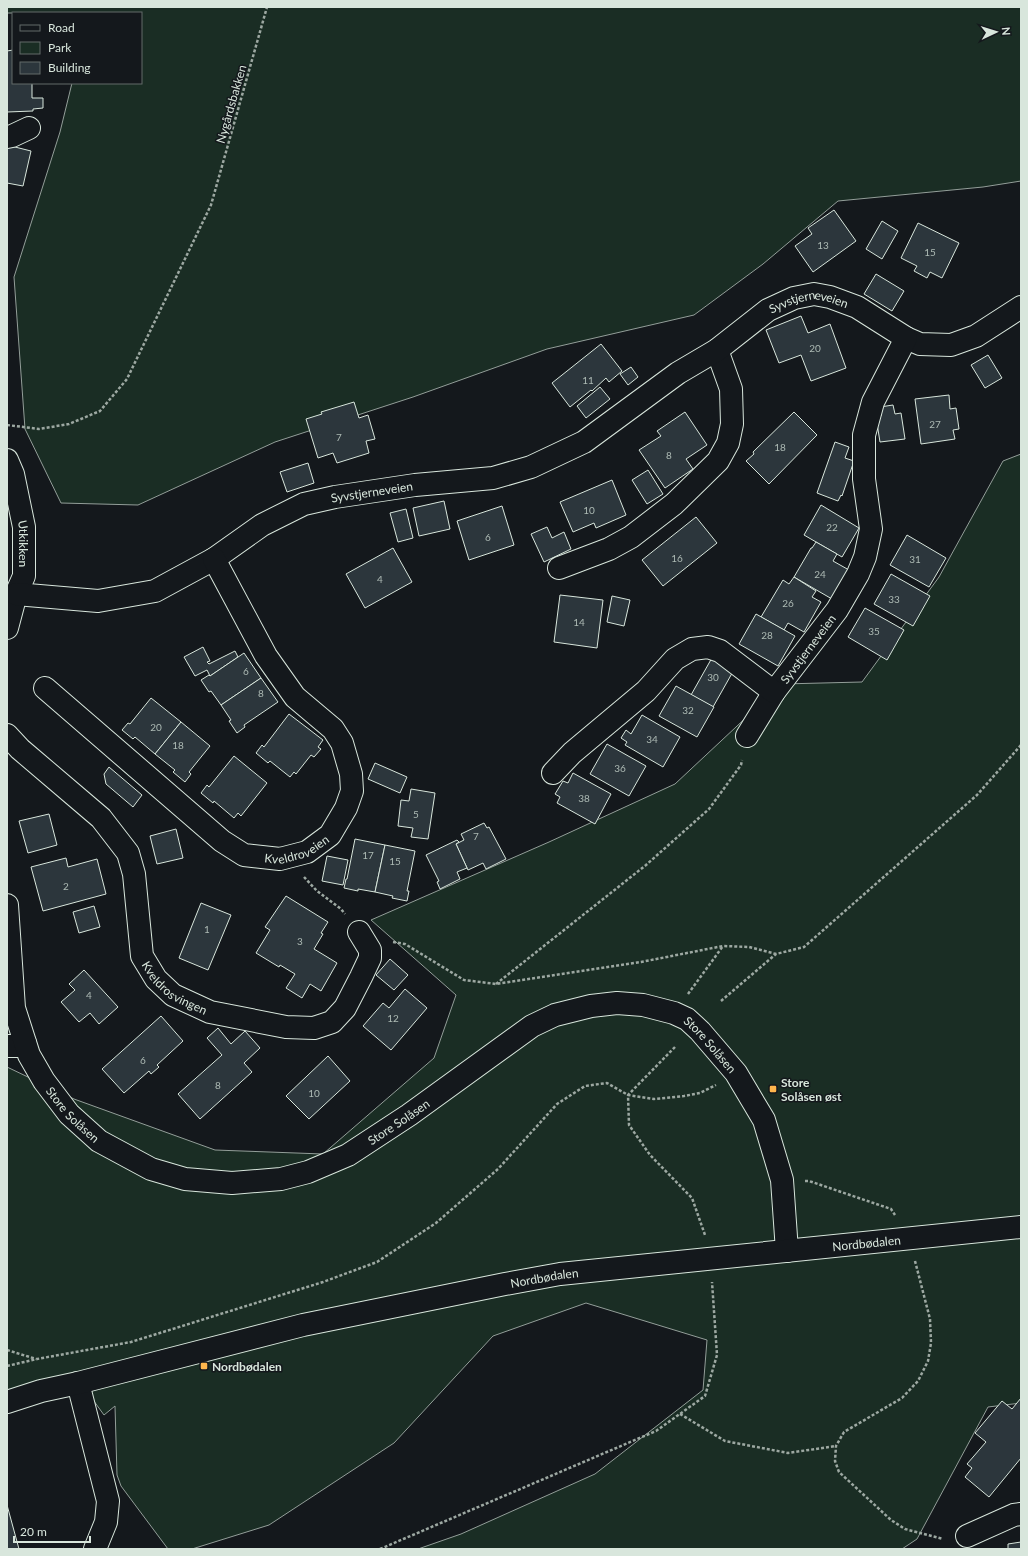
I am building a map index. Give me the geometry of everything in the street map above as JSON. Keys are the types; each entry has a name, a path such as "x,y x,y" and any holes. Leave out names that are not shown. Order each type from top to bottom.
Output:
{"street":[{"path":"7,137 29,128"},
{"name":"Syvstjerneveien","path":"16,594 98,601 155,590 214,559 262,525 304,504 335,497 415,485 493,478 531,467 584,442 678,372 717,350 768,310 794,298 814,294 830,296 857,307 906,338 920,344 951,344 976,336 1021,307"},
{"name":"Syvstjerneveien","path":"553,773 572,753 646,691 675,660 692,649 708,647 720,651 774,692 837,610 858,574 865,557 871,529 864,479 864,435 873,402 906,338"},
{"path":"559,568 609,549 630,537 674,504 718,461 728,443 732,424 730,389 717,350"},
{"name":"Utkikken","path":"7,460 13,474 24,527 24,576 16,594 7,628"},
{"name":"Kveldroveien","path":"45,688 222,841 244,855 280,859 293,856 307,852 330,835 346,808 352,791 351,774 342,743 333,729 295,697 266,656 214,559"},
{"path":"747,736 774,692"},
{"name":"Kveldrosvingen","path":"7,735 20,749 101,818 128,853 134,874 142,956 156,979 173,994 210,1012 286,1027 314,1028 332,1022 345,1008 370,958 364,941"},
{"name":"Store Solåsen","path":"7,905 16,1045 29,1055 44,1081 69,1114 99,1141 151,1169 185,1179 232,1183 281,1179 308,1172 348,1155 408,1115 532,1026 555,1015 591,1006 617,1004 643,1005 674,1013 687,1019 700,1031 736,1073 764,1120 782,1180 787,1251"},
{"name":"Nordbødalen","path":"7,1402 41,1391 78,1383 303,1325 560,1274 1021,1228"},
{"path":"78,1383 108,1501 106,1522 95,1549"},
{"path":"967,1536 1014,1515 1021,1514"}],"path":[{"name":"Nygårdsbakken","path":"7,425 39,429 69,424 100,411 127,379 211,205 267,7"},
{"path":"496,984 646,865 709,809 741,765 747,736"},
{"path":"721,1001 776,954 804,947 977,795 1021,745"},
{"path":"293,856 302,874 317,891 341,909 364,941 405,944 464,980 496,984 641,962 723,946 749,947 776,954"},
{"path":"674,1013 723,946"},
{"path":"675,1047 628,1095 629,1125 650,1155 692,1198 708,1242"},
{"path":"7,1366 131,1342 323,1282 377,1262 436,1223 498,1169 557,1104 585,1086 607,1083 628,1095 654,1099 700,1093 721,1083 736,1073"},
{"path":"782,1180 809,1181 891,1209 910,1239 930,1320 931,1344 928,1361 918,1381 902,1398 844,1432 836,1446 835,1461 839,1472 891,1520 905,1528 953,1541 967,1536"},
{"path":"380,1549 656,1430 705,1396 717,1355 711,1278"},
{"path":"7,1350 37,1359"},
{"path":"680,1414 725,1441 788,1453 836,1446"}],"green space":[{"path":"7,7 1021,7 1021,181 983,187 838,201 763,264 694,315 547,349 413,397 275,442 138,505 61,503 25,429 14,277 60,132 72,84 142,84 142,12 7,13"},
{"path":"1021,454 1021,1403 988,1407 917,1539 902,1549 418,1549 461,1534 595,1474 703,1390 707,1340 586,1303 493,1336 394,1443 269,1525 192,1549 168,1549 121,1486 117,1475 115,1406 104,1415 83,1386 7,1394 7,1067 74,1099 215,1150 323,1154 434,1058 456,995 371,920 549,842 675,784 782,684 862,682 939,577 1003,461"}],"building":[{"path":"12,50 12,84 32,84 32,98 43,98 43,108 33,109 33,111 7,112 7,51"},
{"path":"7,145 31,151 23,186 7,183"},
{"path":"834,210 856,241 813,272 795,246 812,234 808,228"},
{"path":"882,221 898,231 882,259 866,249"},
{"path":"918,223 959,243 942,278 930,272 927,278 914,271 917,266 901,258"},
{"path":"876,274 904,291 892,311 864,294"},
{"path":"801,316 808,333 830,324 846,368 811,381 801,355 779,363 766,330"},
{"path":"601,344 622,371 609,382 606,378 592,391 591,390 570,407 552,383"},
{"path":"988,355 1002,378 985,388 971,365"},
{"path":"631,367 638,377 628,385 620,374"},
{"path":"600,387 610,399 586,418 577,406"},
{"path":"949,395 950,409 956,408 959,429 953,430 955,439 921,444 915,399"},
{"path":"354,402 359,418 368,415 375,439 366,441 369,453 337,463 333,453 318,458 306,419 322,414 321,412"},
{"path":"893,405 895,414 901,413 905,439 880,442 876,417 881,416 880,407"},
{"path":"685,412 707,445 686,459 693,469 665,488 639,450 661,436 657,431"},
{"path":"794,412 817,435 769,484 746,461 754,454 753,452"},
{"path":"835,442 849,447 845,458 854,461 842,496 841,495 838,501 817,493"},
{"path":"308,463 314,483 287,492 280,472"},
{"path":"648,470 663,494 647,504 632,480"},
{"path":"612,480 626,515 596,528 594,523 573,532 560,502"},
{"path":"444,501 450,529 419,536 413,508"},
{"path":"821,505 859,528 842,557 804,535"},
{"path":"502,506 514,545 469,560 457,521"},
{"path":"406,509 413,538 398,542 390,513"},
{"path":"696,517 717,543 663,586 642,560"},
{"path":"547,527 552,538 564,532 571,549 544,562 531,534"},
{"path":"907,535 946,558 929,587 890,565"},
{"path":"816,542 837,554 833,561 849,570 832,599 794,577"},
{"path":"393,548 412,582 365,608 346,574"},
{"path":"891,574 930,596 913,626 874,604"},
{"path":"794,577 816,591 812,597 821,602 804,632 788,623 784,630 761,617 783,580 789,584"},
{"path":"560,595 603,600 597,648 554,642"},
{"path":"612,596 630,600 624,626 607,622"},
{"path":"865,608 904,630 887,660 848,637"},
{"path":"756,614 795,636 778,666 739,644"},
{"path":"203,647 210,661 207,662 209,664 235,651 238,657 210,676 207,670 195,676 184,657"},
{"path":"244,653 261,678 221,705 211,691 209,692 201,680 209,675 210,676"},
{"path":"713,656 735,668 713,707 691,695"},
{"path":"261,678 278,702 244,725 245,727 237,733 229,721 231,720 221,705"},
{"path":"676,686 714,707 697,737 659,716"},
{"path":"151,698 181,722 155,754 135,737 133,739 122,730 128,723 130,724"},
{"path":"289,714 323,740 318,747 321,749 314,757 311,755 296,774 294,772 290,777 270,761 268,763 256,753 262,745 264,747"},
{"path":"642,715 680,737 663,767 625,745 627,742 621,738 626,730 631,734"},
{"path":"181,722 210,746 189,772 191,774 185,782 173,772 175,770 155,754"},
{"path":"607,744 646,766 629,796 590,774"},
{"path":"234,756 267,783 241,816 238,813 234,818 214,801 213,803 201,793 207,785 209,787"},
{"path":"375,763 407,777 400,793 368,779"},
{"path":"109,767 142,795 133,807 106,784 104,774"},
{"path":"573,773 611,794 595,824 557,803 560,797 555,794 563,781 568,783"},
{"path":"411,789 435,793 428,839 411,837 413,828 398,826 401,800 409,801"},
{"path":"49,814 57,845 28,853 19,821"},
{"path":"484,823 487,828 489,827 506,859 486,869 483,863 468,870 456,844 464,840 461,834"},
{"path":"176,829 183,858 157,864 150,836"},
{"path":"355,839 385,845 375,892 344,888"},
{"path":"457,840 459,842 456,844 467,868 457,872 460,879 440,889 437,882 439,881 426,855"},
{"path":"385,845 415,851 407,891 409,891 407,901 375,892"},
{"path":"327,856 348,860 343,885 322,881"},
{"path":"66,858 68,867 97,859 106,894 43,911 31,867"},
{"path":"286,896 328,922 314,949 337,963 321,991 310,984 302,998 286,988 295,974 280,965 279,967 256,953 270,930 265,927"},
{"path":"201,903 231,915 208,970 179,958"},
{"path":"94,906 100,927 79,933 73,912"},
{"path":"390,959 408,975 394,990 376,975"},
{"path":"84,970 118,1007 99,1024 90,1013 79,1022 61,1002 75,990 69,984"},
{"path":"405,989 427,1008 391,1050 363,1026 383,1003 389,1008"},
{"path":"161,1016 183,1041 157,1065 159,1067 151,1074 149,1071 124,1093 102,1069"},
{"path":"218,1028 231,1044 245,1031 260,1048 244,1063 252,1072 200,1119 178,1094 222,1055 207,1038"},
{"path":"328,1056 350,1081 309,1119 286,1096"},
{"path":"1021,1398 1021,1458 989,1497 965,1477 972,1468 967,1464 986,1442 975,1433 1002,1401 1012,1409"},
{"path":"7,1505 19,1549 7,1549"},
{"path":"1021,1542 1021,1549 1008,1549 1008,1544"}],"place":[{"name":"Store Solåsen øst","path":"773,1089"},
{"name":"Nordbødalen","path":"204,1366"}]}
